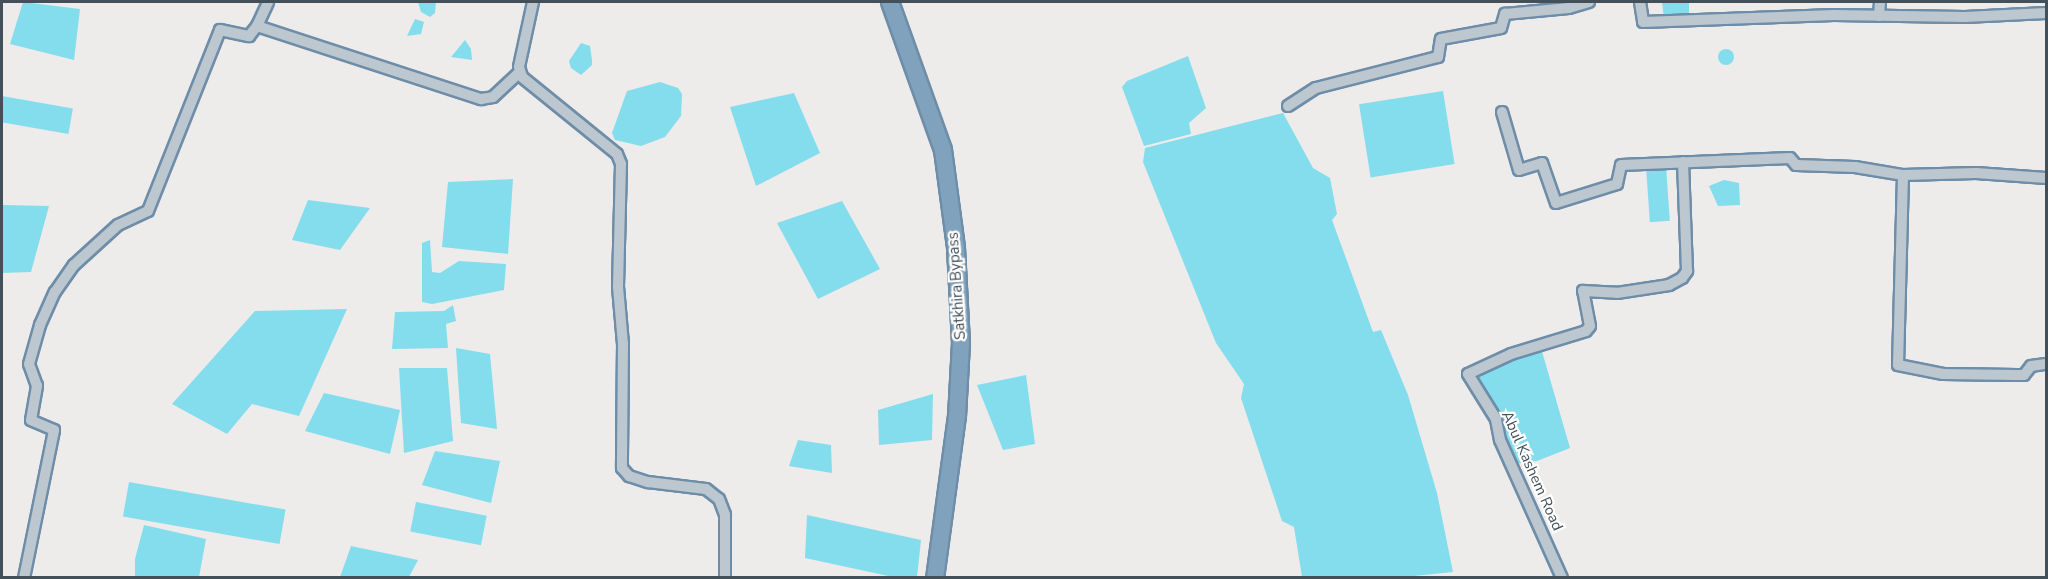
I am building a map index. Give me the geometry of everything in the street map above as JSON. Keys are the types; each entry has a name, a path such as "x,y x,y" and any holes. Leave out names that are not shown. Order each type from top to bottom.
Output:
{"highway":[{"name":"Satkhira Bypass","path":"890,2 943,150 956,248 961,354 935,578"}],"street":[{"path":"24,578 54,430 31,420 38,386 29,364 40,325 55,292 74,265 118,225 148,211 220,30 249,36 257,26 268,2"},
{"path":"257,26 481,99 493,97 520,72 533,2"},
{"path":"1288,106 1316,88 1438,57 1441,39 1501,28 1505,14 1569,8 1588,2"},
{"path":"1640,2 1643,22 2046,13"},
{"path":"1880,2 1880,16"},
{"path":"520,72 620,159 622,468 629,476 648,482 706,489 719,499 725,515 725,578"},
{"path":"1502,112 1519,170 1542,164 1556,203 1617,184 1621,165 1790,158 1796,165 1855,167 1903,175 1976,173 2046,178"},
{"name":"Abul Kashem Road","path":"1562,578 1500,440 1496,419 1478,395 1469,371 1586,331 1590,326 1581,294 1583,291 1627,291 1669,285 1682,278 1687,271 1683,162"},
{"path":"1903,175 1898,365 1943,374 2024,375 2031,366 2046,364"}],"water":[{"path":"23,2 80,9 74,60 10,44"},
{"path":"418,2 436,2 435,13 430,17 421,12"},
{"path":"1662,2 1689,2 1689,17 1664,19"},
{"path":"415,19 424,22 421,34 407,36"},
{"path":"465,40 471,49 472,60 451,57"},
{"path":"581,43 590,46 592,65 581,75 571,68 569,61"},
{"path":"1726,49 1734,57 1726,65 1718,57"},
{"path":"1188,56 1206,108 1189,123 1191,134 1144,146 1122,87 1127,81"},
{"path":"660,82 678,88 682,94 681,116 665,137 641,146 615,140 612,133 627,91"},
{"path":"1443,91 1455,164 1371,177 1359,104"},
{"path":"794,93 820,153 756,186 730,107"},
{"path":"2,96 73,109 68,134 2,122"},
{"path":"1283,113 1313,168 1330,178 1337,214 1332,220 1373,332 1381,330 1408,395 1437,493 1453,572 1394,578 1302,577 1294,527 1282,521 1241,398 1244,384 1216,343 1143,162 1145,148"},
{"path":"1666,166 1670,221 1650,222 1646,167"},
{"path":"513,179 508,254 442,247 448,182"},
{"path":"1724,180 1739,183 1740,205 1718,206 1709,186"},
{"path":"308,200 370,208 340,250 292,240"},
{"path":"842,201 880,269 818,299 777,223"},
{"path":"2,205 49,206 31,272 2,273"},
{"path":"430,240 432,272 440,273 459,261 506,264 504,290 432,304 422,302 422,243"},
{"path":"453,305 456,321 446,324 448,348 392,349 395,312 444,311"},
{"path":"347,309 299,416 252,404 227,434 172,404 255,311"},
{"path":"456,348 490,354 497,429 461,423"},
{"path":"1541,348 1570,448 1537,461 1515,464 1473,374"},
{"path":"399,368 447,368 453,441 404,453"},
{"path":"1026,375 1035,444 1003,450 977,385"},
{"path":"324,393 400,410 390,454 305,431"},
{"path":"933,394 932,440 879,445 878,410"},
{"path":"798,440 831,445 832,473 789,466"},
{"path":"435,451 500,461 491,503 422,485"},
{"path":"129,482 286,510 280,544 123,516"},
{"path":"416,502 487,516 481,545 410,531"},
{"path":"807,515 921,540 917,577 893,577 805,558"},
{"path":"144,525 206,539 199,577 135,577 135,559"},
{"path":"351,546 418,560 409,577 340,577"}]}
